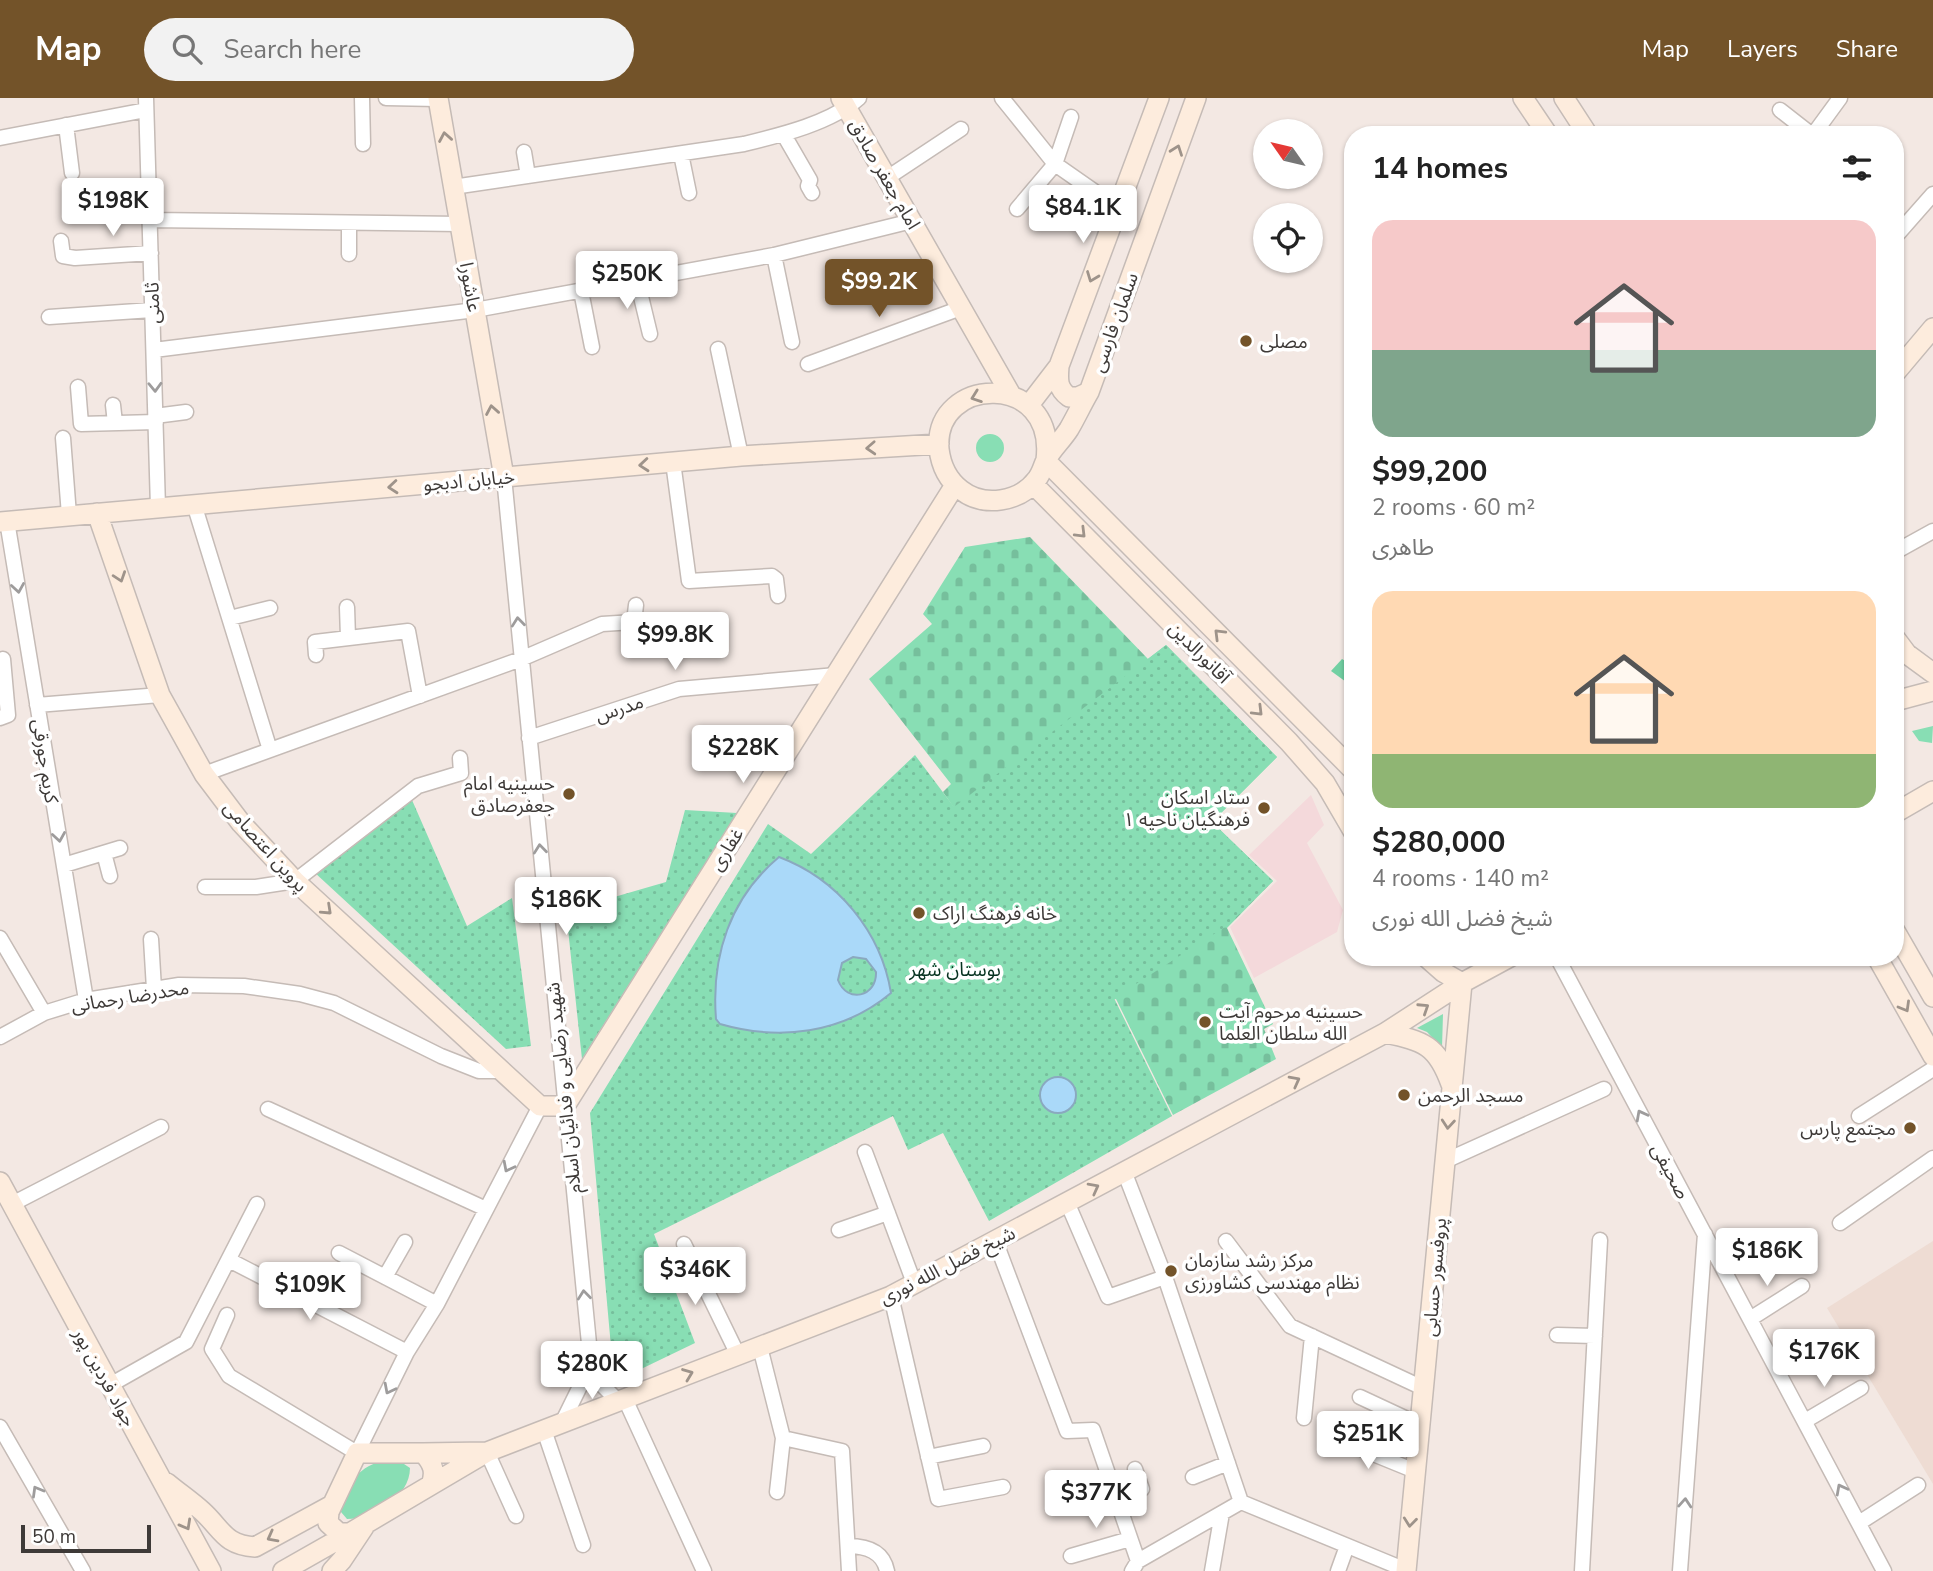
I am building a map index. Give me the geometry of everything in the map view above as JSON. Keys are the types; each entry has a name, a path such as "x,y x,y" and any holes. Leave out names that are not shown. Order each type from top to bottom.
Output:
{"street":[{"path":"362,98 363,144"},
{"path":"386,98 438,98"},
{"name":"عاشورا","path":"438,98 504,477"},
{"path":"1002,98 1055,163 1118,208"},
{"name":"سلمان فارسی","path":"1029,405 1059,366 1159,98"},
{"name":"سلمان فارسی","path":"1046,461 1069,430 1089,391 1195,98"},
{"path":"1523,98 1542,126"},
{"path":"1564,98 1582,126"},
{"path":"1820,126 1840,98"},
{"path":"453,187 744,144 783,135 849,102"},
{"name":"امام جعفر صادق","path":"849,102 887,178 1011,395"},
{"path":"0,138 66,125 146,104"},
{"name":"ثامنی","path":"146,104 159,508"},
{"path":"1780,110 1801,126"},
{"path":"1017,209 1055,163 1071,117"},
{"path":"66,125 72,173"},
{"path":"887,178 961,129"},
{"path":"783,135 810,180 808,186 812,193"},
{"path":"524,152 528,176"},
{"path":"681,153 689,193"},
{"path":"1904,227 1933,194"},
{"path":"150,220 460,225"},
{"path":"154,350 475,310 774,255 912,221"},
{"path":"349,223 349,254"},
{"path":"61,241 64,256 75,258 151,253"},
{"path":"774,255 792,342"},
{"path":"637,281 650,334"},
{"path":"581,291 592,347"},
{"path":"808,364 961,308"},
{"path":"49,317 152,310"},
{"path":"1904,362 1933,328"},
{"path":"718,349 741,456"},
{"path":"1059,366 1058,384 1062,392 1069,397 1078,397 1089,391"},
{"path":"78,387 81,424 115,424 186,412"},
{"path":"983,393 1011,395 1029,405 1047,436 1046,461 1033,484 1015,496 994,501 979,500 966,494 955,485 943,466 939,444 948,417 957,406 983,393"},
{"path":"113,405 115,424"},
{"path":"63,438 69,515"},
{"name":"خیابان ادبجو","path":"3,521 741,456 939,444"},
{"name":"آقانورالدین","path":"1046,461 1344,761"},
{"path":"673,462 689,581 772,576 776,579 778,596"},
{"name":"شهید رضایی و فدائیان اسلام","path":"504,477 590,1364 596,1378 622,1400 704,1571"},
{"name":"آقانورالدین","path":"1033,484 1289,742 1325,783 1344,816"},
{"name":"غفاری","path":"565,1107 955,485"},
{"path":"194,504 270,750"},
{"name":"پروین اعتصامی","path":"97,513 160,695 204,774 241,824 295,881 540,1106"},
{"name":"کریم جورقی","path":"3,521 86,1000"},
{"path":"1904,547 1933,531"},
{"path":"204,774 521,659 602,624 634,622 636,605"},
{"path":"347,607 348,638"},
{"path":"230,618 270,608"},
{"path":"316,655 315,642 408,631 419,696"},
{"path":"1904,649 1933,673"},
{"path":"0,718 8,715 3,659"},
{"name":"مدرس","path":"529,738 679,689 836,674"},
{"path":"1904,699 1933,691"},
{"path":"37,705 160,695"},
{"path":"205,887 256,887 295,881 418,786 461,773 460,758"},
{"path":"1904,808 1933,791"},
{"path":"64,865 120,848"},
{"path":"104,853 110,876"},
{"path":"0,938 44,1013"},
{"path":"151,939 154,989"},
{"path":"1904,947 1933,997"},
{"path":"1436,966 1462,983"},
{"name":"شیخ فضل الله نوری","path":"358,1528 487,1452 891,1296 1385,1033 1493,966"},
{"name":"صحیفی","path":"1562,966 1884,1571"},
{"path":"1882,966 1933,1056"},
{"name":"پروفسور حسابی","path":"1406,1570 1462,983"},
{"name":"محدرضا رحمانی","path":"0,1037 44,1013 86,1000 179,985 244,986 300,994 334,1003 441,1056 479,1071 502,1071"},
{"path":"1385,1033 1414,1039 1429,1048 1443,1062 1452,1086"},
{"path":"1859,1116 1933,1069"},
{"path":"1445,1161 1604,1090"},
{"path":"358,1528 339,1533 331,1527 328,1517 357,1453 407,1352 437,1304 540,1106 565,1107"},
{"path":"268,1109 486,1209"},
{"path":"12,1204 161,1127"},
{"path":"865,1152 914,1283"},
{"path":"1840,1223 1933,1158"},
{"path":"1124,1171 1165,1277 1241,1502 1406,1570"},
{"name":"جواد فردین پور","path":"0,1182 211,1571"},
{"path":"1067,1202 1108,1297 1165,1277"},
{"path":"110,1385 186,1342 257,1204"},
{"path":"839,1230 888,1213"},
{"path":"1680,1571 1705,1234"},
{"path":"995,1240 1067,1432 1093,1430 1130,1539 1135,1566 1241,1502"},
{"path":"1582,1571 1600,1240"},
{"path":"1226,1241 1290,1326 1423,1388"},
{"path":"385,1277 405,1242"},
{"path":"684,1244 738,1355"},
{"path":"339,1253 437,1304"},
{"path":"229,1260 407,1352"},
{"path":"1750,1320 1802,1286"},
{"path":"891,1296 938,1499 1003,1487"},
{"path":"227,1315 212,1349 229,1376 357,1453"},
{"path":"1557,1335 1595,1336"},
{"path":"1304,1418 1311,1336"},
{"path":"760,1347 783,1438 777,1492"},
{"path":"562,1423 590,1364"},
{"path":"1805,1421 1861,1388"},
{"path":"1360,1397 1420,1425"},
{"path":"0,1427 83,1571"},
{"path":"544,1430 583,1545"},
{"path":"1335,1437 1415,1471"},
{"path":"783,1438 842,1451 849,1571"},
{"path":"928,1457 983,1446"},
{"path":"487,1452 516,1516"},
{"name":"شیخ فضل الله نوری","path":"357,1453 487,1452"},
{"path":"423,1453 433,1469 431,1485"},
{"path":"1194,1478 1228,1463"},
{"path":"1117,1501 1142,1489 1135,1469"},
{"path":"161,1478 204,1512 225,1538 240,1546 255,1547 332,1505"},
{"path":"1859,1523 1918,1486"},
{"path":"1212,1571 1222,1513"},
{"path":"283,1571 358,1528"},
{"path":"332,1571 342,1560 358,1528"},
{"path":"1071,1556 1130,1539"},
{"path":"848,1546 862,1546 875,1552 885,1562 887,1571"},
{"path":"1338,1571 1347,1546"}],"shaded area":[{"path":"1311,795 1324,825 1307,843 1343,910 1337,932 1254,978 1230,927 1277,881 1249,855"},
{"path":"1933,1241 1933,1484 1827,1308"}],"green space":[{"path":"990,434 1000,438 1004,448 1000,458 990,462 980,458 976,448 980,438"},
{"path":"1030,537 1148,659 1166,645 1277,757 1212,822 1273,881 1227,928 1273,1024 1264,1029 1276,1059 1173,1115 1116,999 1058,1017 969,797 954,808 943,792 951,784 869,679 932,624 923,614 965,547"},
{"name":"بوستان شهر","path":"1166,645 1277,757 1212,822 1273,881 1228,925 1114,998 1172,1116 989,1221 943,1133 908,1150 893,1116 654,1234 695,1343 639,1370 621,1361 611,1347 590,1113 768,824 811,854 915,755 954,807"},
{"path":"1342,659 1344,660 1344,680 1331,671"},
{"path":"1933,726 1932,743 1919,741 1912,731"},
{"path":"412,800 467,926 512,898 531,1046 506,1049 314,872"},
{"path":"685,810 737,813 582,1059 566,911 666,882"},
{"path":"1443,1014 1442,1048 1427,1032 1417,1028"},
{"path":"376,1463 404,1464 410,1468 404,1488 397,1497 378,1511 347,1519 341,1512 347,1489 356,1476"}],"water":[{"path":"779,857 820,879 838,894 867,929 878,949 891,993 852,1018 809,1030 765,1032 720,1024 716,1019 715,996 721,951 736,910 762,873","holes":["853,957 866,959 876,972 875,981 867,992 854,995 842,988 838,980 842,963"]},
{"path":"1058,1077 1070,1083 1076,1095 1070,1107 1058,1113 1046,1107 1040,1095 1046,1083"}],"place":[{"name":"مصلی","path":"1246,341"},
{"name":"حسینیه امام جعفرصادق","path":"569,794"},
{"name":"ستاد اسکان فرهنگیان ناحیه ۱","path":"1264,808"},
{"name":"خانه فرهنگ اراک","path":"919,913"},
{"name":"حسینیه مرحوم آیت الله سلطان العلما","path":"1205,1022"},
{"name":"مسجد الرحمن","path":"1404,1095"},
{"name":"مجتمع پارس","path":"1910,1128"},
{"name":"مرکز رشد سازمان نظام مهندسی کشاورزی","path":"1171,1271"}]}
